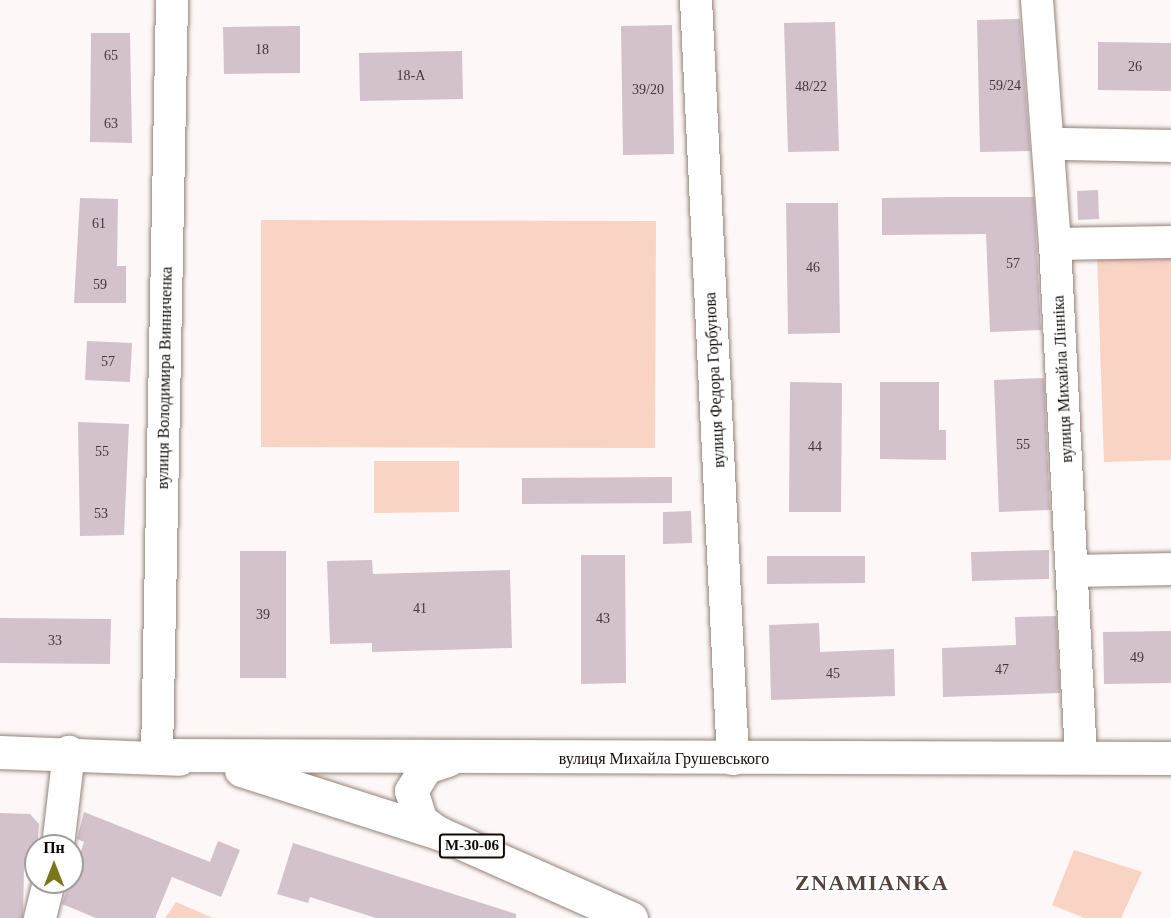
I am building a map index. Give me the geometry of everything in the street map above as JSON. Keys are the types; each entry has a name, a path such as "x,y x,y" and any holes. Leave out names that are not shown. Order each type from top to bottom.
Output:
{"main road":[{"name":"вулиця Михайла Грушевського","path":"0,752 448,760 1171,758"},
{"name":"вулиця Михайла Грушевського","path":"157,755 308,787 439,833"},
{"path":"439,833 421,821 411,791 426,767 448,760"},
{"name":"М-30-06","path":"439,833 631,918"}],"street":[{"name":"вулиця Володимира Винниченка","path":"157,755 172,0"},
{"name":"вулиця Федора Горбунова","path":"696,0 733,759"},
{"name":"вулиця Михайла Лінніка","path":"1037,0 1055,244 1074,571 1081,758"},
{"path":"1064,144 1171,146"},
{"path":"1055,244 1171,242"},
{"path":"1074,571 1171,569"},
{"path":"59,834 69,752"},
{"path":"40,918 46,894"}],"shaded area":[{"path":"261,220 656,221 655,448 261,447"},
{"path":"1171,252 1171,460 1104,462 1097,255"},
{"path":"374,461 459,461 459,512 374,513"},
{"path":"1074,850 1142,872 1121,918 1085,918 1052,905"},
{"path":"176,902 213,918 165,918"}],"building":[{"path":"1020,19 1030,151 980,152 977,20"},
{"path":"835,22 839,151 788,152 784,23"},
{"path":"672,25 674,154 623,155 621,26"},
{"path":"300,26 300,73 224,74 223,27"},
{"path":"91,33 130,33 132,143 90,142"},
{"path":"1098,42 1171,43 1171,91 1098,90"},
{"path":"462,51 463,99 360,101 359,53"},
{"path":"1098,190 1099,219 1078,220 1077,191"},
{"path":"1034,197 1041,330 990,332 986,234 882,235 882,198"},
{"path":"80,198 118,199 117,266 126,266 126,303 74,303"},
{"path":"786,203 838,203 840,333 788,334"},
{"path":"87,341 132,343 130,382 85,380"},
{"path":"1044,378 1050,510 999,512 994,380"},
{"path":"790,382 842,383 841,512 789,512"},
{"path":"880,382 939,382 939,430 946,430 946,460 880,459"},
{"path":"78,422 129,424 124,535 80,536"},
{"path":"672,477 672,503 522,504 522,478"},
{"path":"691,511 692,543 663,544 663,512"},
{"path":"1049,550 1049,579 972,581 971,552"},
{"path":"240,551 286,551 286,678 240,678"},
{"path":"581,555 625,555 626,683 581,684"},
{"path":"767,556 865,556 865,583 767,584"},
{"path":"372,560 373,574 510,570 512,648 372,652 372,643 330,644 327,561"},
{"path":"1056,616 1060,693 943,697 942,648 1016,645 1015,617"},
{"path":"0,618 111,619 110,664 0,663"},
{"path":"819,623 820,652 894,649 895,696 771,700 769,625"},
{"path":"1171,631 1171,683 1104,684 1103,632"},
{"path":"84,812 210,862 218,841 240,850 221,897 172,877 155,918 96,918 62,904 66,894 84,894 84,834 78,834"},
{"path":"0,813 30,814 39,824 38,834 24,834 23,918 0,918"},
{"path":"293,843 516,914 516,918 376,918 310,897 308,903 277,894"}],"district":[{"name":"ZNAMIANKA","path":"872,883"}]}
